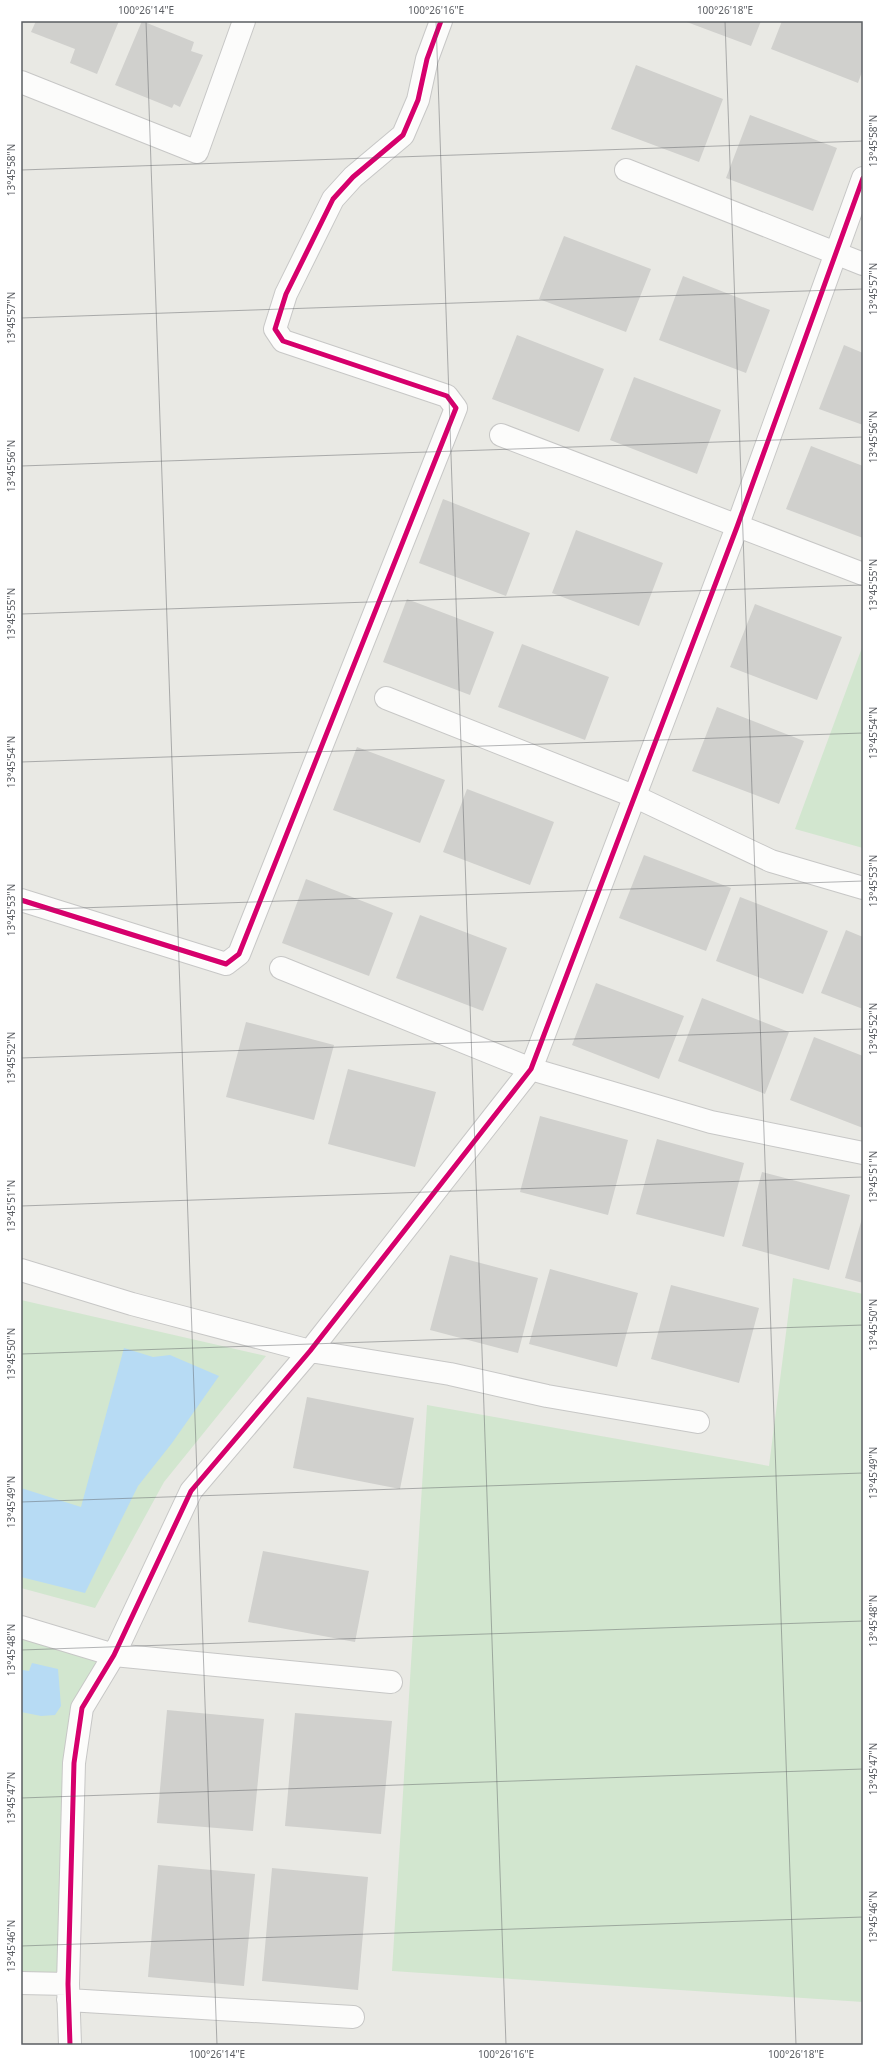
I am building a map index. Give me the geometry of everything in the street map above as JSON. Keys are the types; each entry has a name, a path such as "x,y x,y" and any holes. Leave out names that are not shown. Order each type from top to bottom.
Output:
{"street":[{"path":"21,82 197,152 244,21"},
{"path":"21,900 226,964 239,954 456,408 447,396 283,342 275,329 286,294 333,198 353,176 403,135 418,100 427,59 441,21"},
{"path":"626,170 863,264"},
{"path":"70,2045 68,1992 74,1763 82,1708 114,1655 191,1491 310,1351 531,1069 636,797 737,526 863,178"},
{"path":"501,435 863,574"},
{"path":"386,698 636,797 771,860 863,888"},
{"path":"281,968 531,1069 711,1122 863,1153"},
{"path":"21,1270 132,1304 310,1351 450,1374 547,1396 698,1422"},
{"path":"21,1627 114,1655 391,1682"},
{"path":"21,1983 68,1992 353,2017"}],"green space":[{"path":"863,645 863,848 795,829"},
{"path":"793,1278 863,1294 863,2002 392,1971 427,1405 769,1466"},
{"path":"21,1300 266,1356 164,1482 95,1608 21,1588"},
{"path":"21,1636 90,1658 98,1663 64,1831 57,1971 51,1976 21,1975"}],"water":[{"path":"124,1348 153,1357 170,1355 219,1376 172,1443 138,1486 85,1593 21,1577 21,1488 81,1507"},
{"path":"32,1663 58,1669 61,1706 55,1715 41,1716 21,1712 21,1671 29,1671"}],"building":[{"path":"36,21 119,21 97,74 70,63 75,49 31,32"},
{"path":"142,21 194,42 191,51 203,55 180,107 174,104 172,108 115,85"},
{"path":"684,21 761,21 751,46"},
{"path":"782,21 863,21 863,69 858,83 771,49"},
{"path":"636,65 723,99 699,162 611,129"},
{"path":"750,115 837,148 813,211 726,178"},
{"path":"564,236 651,269 626,332 539,299"},
{"path":"683,276 770,310 746,373 659,340"},
{"path":"517,335 604,369 579,432 492,399"},
{"path":"844,345 863,353 863,425 819,409"},
{"path":"634,377 721,410 697,474 610,440"},
{"path":"811,446 863,466 863,538 786,509"},
{"path":"443,499 530,533 506,596 419,563"},
{"path":"576,530 663,563 639,626 552,593"},
{"path":"407,599 494,632 470,695 383,662"},
{"path":"755,604 842,637 817,700 730,667"},
{"path":"522,644 609,677 585,740 498,707"},
{"path":"717,707 804,741 779,804 692,771"},
{"path":"357,747 445,780 420,843 333,810"},
{"path":"467,789 554,822 530,885 443,852"},
{"path":"644,855 731,888 706,951 619,918"},
{"path":"306,879 393,913 369,976 282,943"},
{"path":"740,897 828,931 803,994 716,961"},
{"path":"420,915 507,948 483,1011 396,978"},
{"path":"846,930 863,937 863,1009 821,993"},
{"path":"596,983 684,1016 659,1079 572,1045"},
{"path":"702,998 789,1032 765,1094 678,1061"},
{"path":"246,1022 334,1045 314,1120 226,1097"},
{"path":"814,1037 863,1056 863,1128 790,1100"},
{"path":"348,1069 436,1092 415,1167 328,1144"},
{"path":"540,1116 628,1140 608,1215 520,1192"},
{"path":"657,1139 744,1163 724,1237 636,1214"},
{"path":"762,1172 850,1195 829,1270 742,1246"},
{"path":"863,1215 863,1283 845,1278"},
{"path":"450,1255 538,1278 518,1353 430,1330"},
{"path":"550,1269 638,1293 617,1367 529,1344"},
{"path":"671,1285 759,1308 739,1383 651,1359"},
{"path":"307,1397 414,1418 400,1489 293,1468"},
{"path":"263,1551 369,1571 355,1642 248,1622"},
{"path":"167,1710 264,1719 253,1831 157,1823"},
{"path":"295,1713 392,1721 381,1834 285,1826"},
{"path":"158,1865 255,1874 244,1986 148,1977"},
{"path":"272,1868 368,1877 358,1990 262,1981"}],"cycle path":[{"path":"21,900 226,964 239,954 456,408 447,396 283,341 275,329 286,294 333,199 353,177 403,135 418,100 427,59 441,21"},
{"path":"70,2045 68,1984 74,1763 82,1708 114,1655 191,1491 310,1351 531,1069 737,527 863,178"}]}
